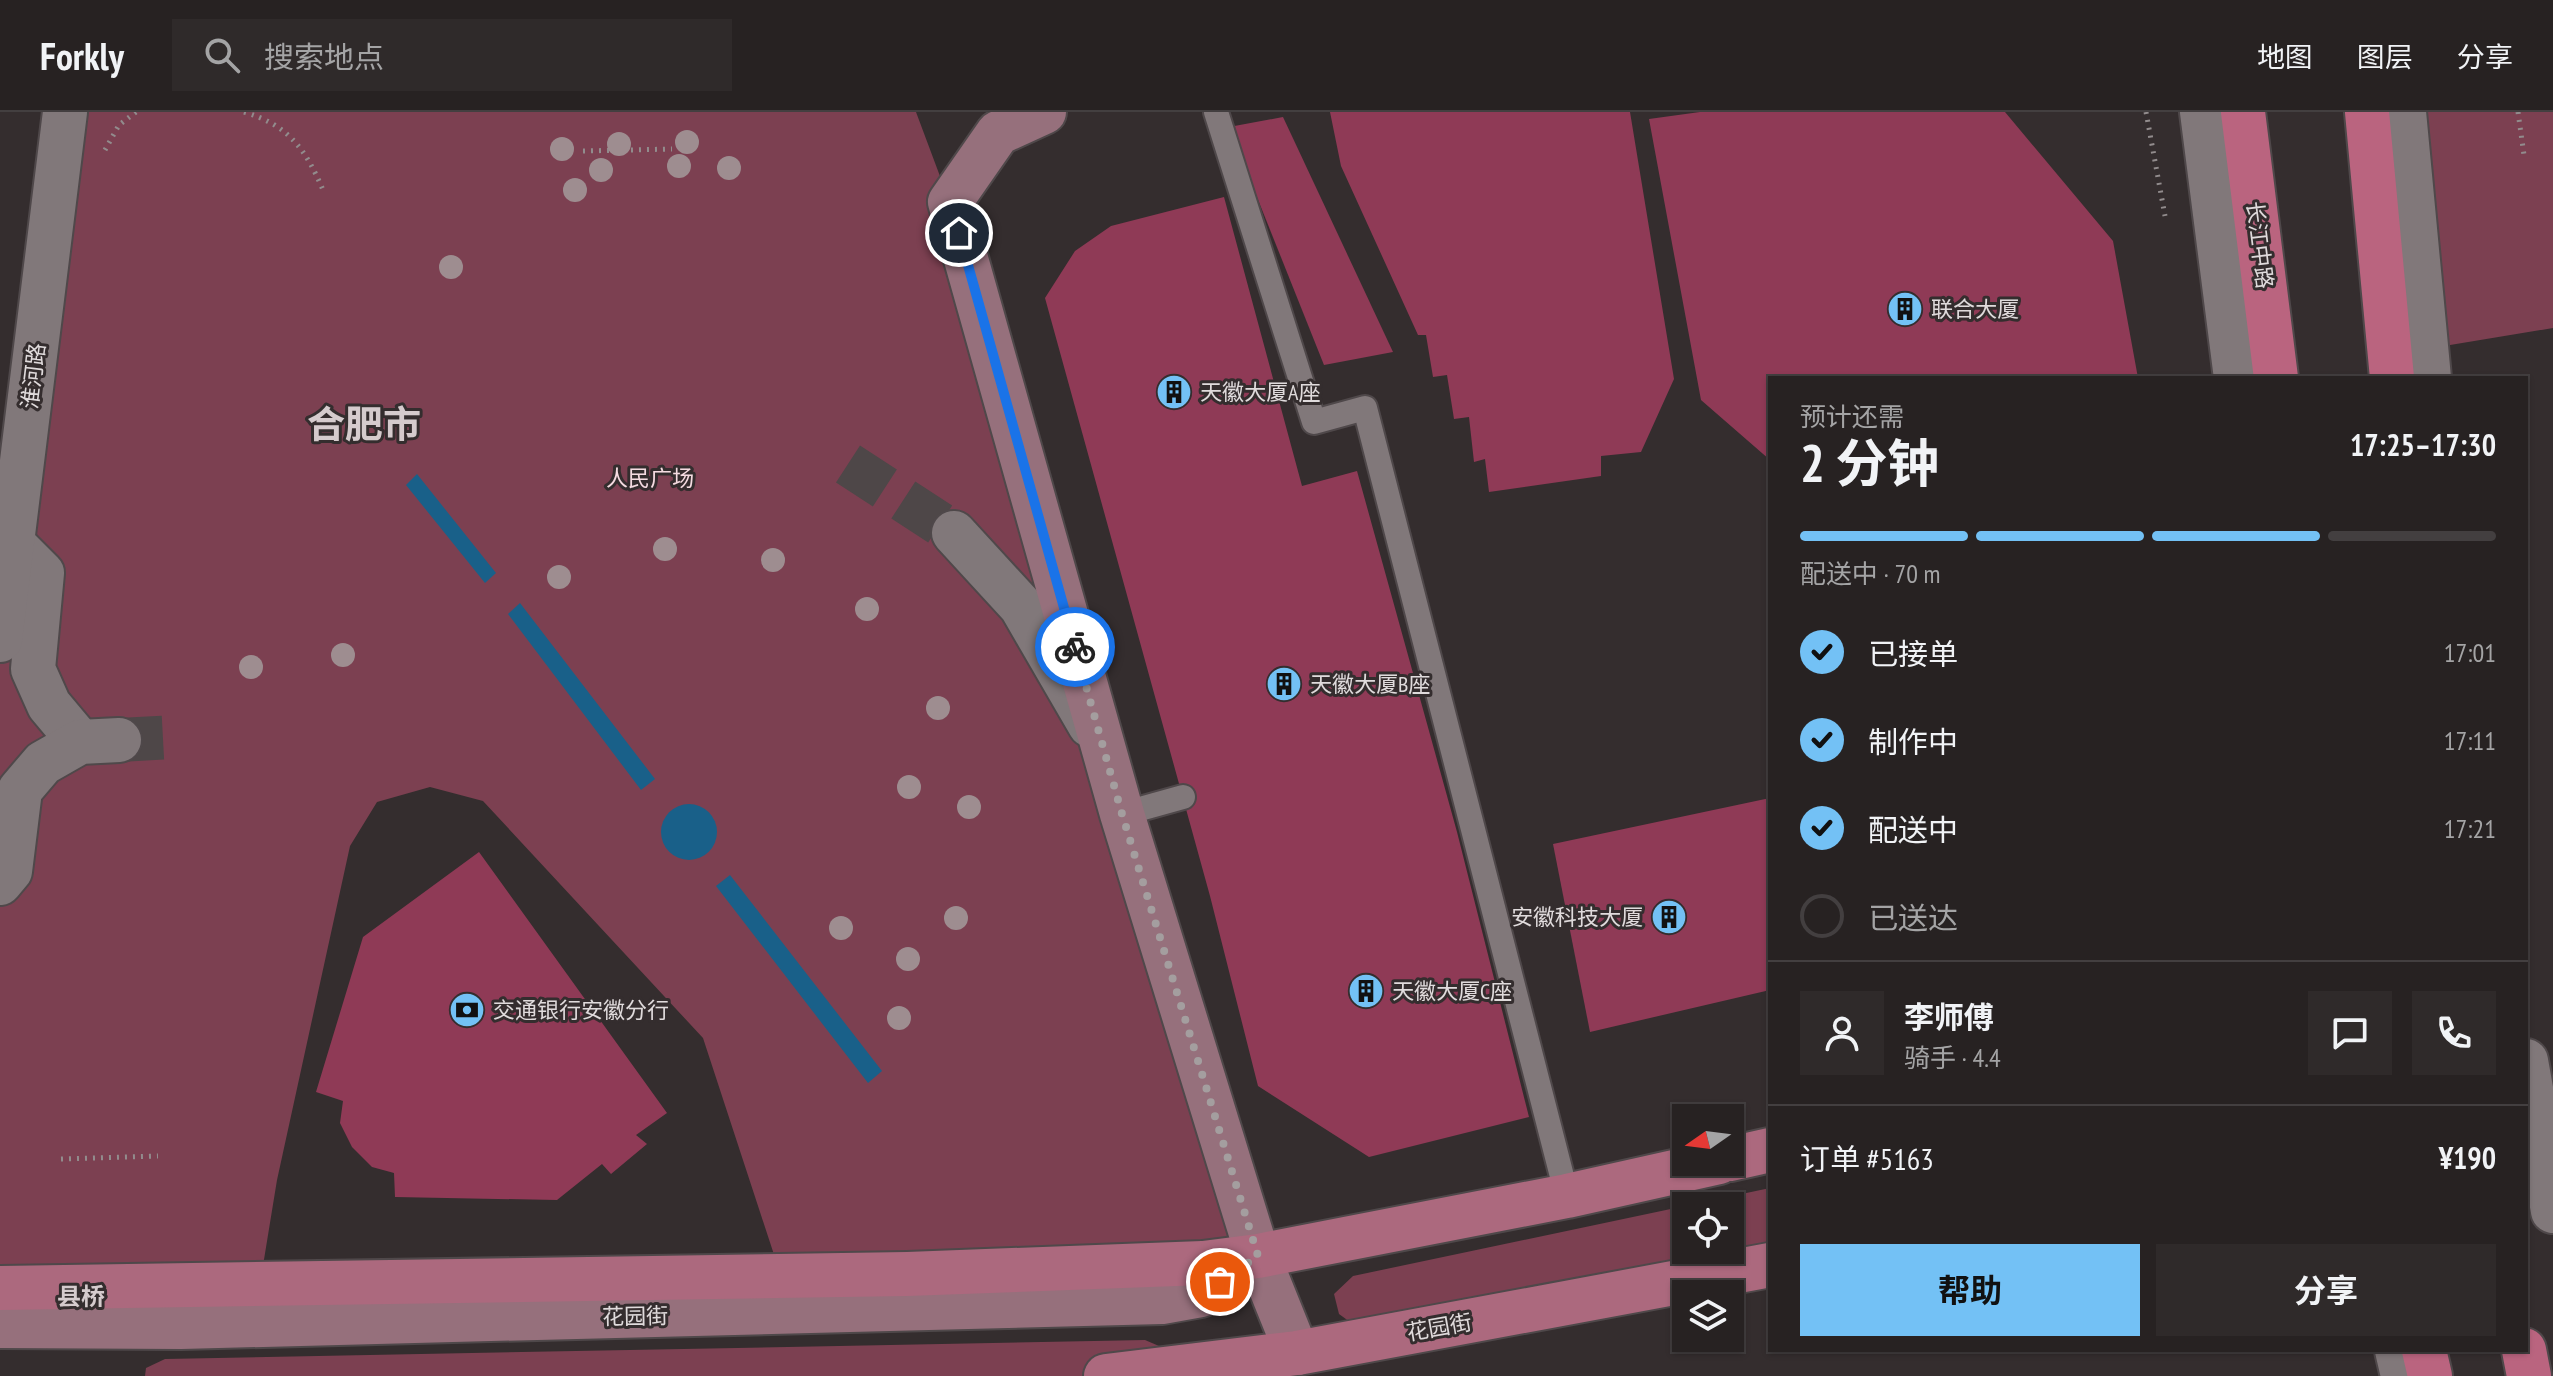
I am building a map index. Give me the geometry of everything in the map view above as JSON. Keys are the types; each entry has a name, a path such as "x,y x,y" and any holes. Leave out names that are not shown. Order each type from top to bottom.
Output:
{"highway":[{"name":"长江中路","path":"2243,112 2276,376"},
{"path":"2367,112 2392,376"},
{"path":"2424,1352 2430,1376"},
{"path":"2524,1352 2529,1376"}],"main road":[{"path":"1044,112 998,133 950,202 1122,814 1258,1256 1300,1364"},
{"path":"1744,1156 1768,1150"},
{"name":"花园街","path":"0,1288 907,1274 1203,1263 1258,1256 1672,1173"},
{"name":"花园街","path":"0,1326 181,1327 1162,1302 1201,1295 1258,1256"},
{"name":"花园街","path":"1106,1376 1300,1364 1768,1265"}],"street":[{"name":"淮河路","path":"0,640 65,112"},
{"path":"2202,112 2236,376"},
{"path":"2404,112 2429,376"},
{"path":"954,533 1021,606 1105,752"},
{"path":"0,883 10,871 20,790 43,763 99,741 49,705 33,669 42,573 12,543"},
{"path":"2528,1072 2553,1211"},
{"path":"2397,1352 2403,1376"}],"lane":[{"path":"1216,112 1314,422 1365,408 1567,1196"},
{"path":"1122,814 1183,797"}],"path":[{"path":"101,157 119,125 136,112"},
{"path":"244,112 271,120 309,156 323,190"},
{"path":"2146,112 2165,216"},
{"path":"2518,112 2524,155"},
{"path":"583,151 672,149"},
{"path":"61,1159 158,1156"}],"green space":[{"name":"人民广场","path":"65,112 916,112 950,203 1258,1256 781,1276 703,1038 483,801 430,787 377,802 350,846 277,1180 260,1284 0,1288 0,640"},
{"path":"2404,112 2553,112 2553,328 2426,349"},
{"path":"1768,1188 1768,1247 1744,1252 1744,1193"},
{"path":"1672,1209 1672,1264 1686,1264 1361,1330 1339,1314 1334,1294 1353,1276"},
{"path":"1145,1340 1166,1349 1161,1376 145,1376 146,1368 165,1359"}],"water":[{"path":"417,474 496,573 485,583 406,485"},
{"path":"520,603 655,779 641,790 508,614"},
{"path":"689,804 709,812 717,832 709,852 689,860 669,852 661,832 669,812"},
{"path":"730,875 882,1071 868,1083 716,886"}],"building":[{"path":"1330,112 1630,112 1674,379 1641,452 1601,456 1601,476 1489,492 1485,459 1474,462 1469,417 1454,419 1447,375 1433,377 1426,335 1418,335 1341,166"},
{"name":"联合大厦","path":"1700,112 2005,112 2113,241 2138,376 1768,376 1768,458 1701,400 1649,119"},
{"path":"1283,117 1393,352 1324,365 1229,127"},
{"path":"1224,197 1302,486 1357,471 1457,832 1529,1117 1369,1157 1258,1086 1210,896 1045,298 1075,251 1111,226"},
{"name":"安徽科技大厦","path":"1768,798 1768,990 1590,1032 1553,844"},
{"name":"交通银行安徽分行","path":"479,852 667,1113 636,1135 647,1144 611,1174 602,1164 557,1200 395,1197 394,1173 372,1167 352,1147 340,1123 343,1101 316,1092 363,937"}],"tunnel":[{"path":"848,464 954,533"},
{"path":"119,740 175,737"}],"way so far":[{"path":"1075,647 1122,814 1258,1256 1220,1282"}],"place":[{"name":"联合大厦","path":"1905,309"},
{"name":"天徽大厦A座","path":"1174,392"},
{"name":"天徽大厦B座","path":"1284,684"},
{"name":"安徽科技大厦","path":"1669,917"},
{"name":"天徽大厦C座","path":"1366,991"},
{"name":"交通银行安徽分行","path":"467,1010"}],"district":[{"name":"合肥市","path":"364,423"},
{"name":"县桥","path":"81,1296"}],"route":[{"path":"959,233 1075,647"}]}
